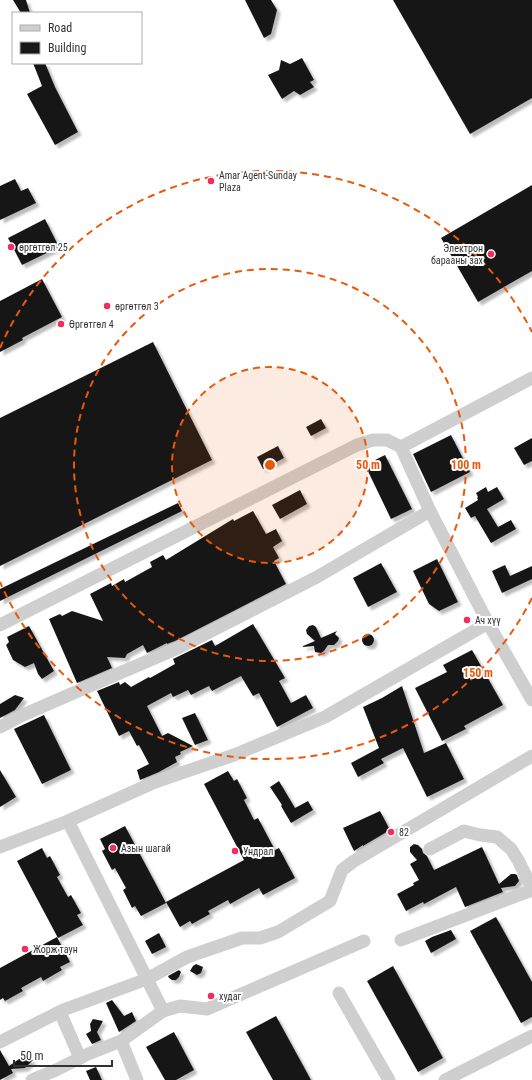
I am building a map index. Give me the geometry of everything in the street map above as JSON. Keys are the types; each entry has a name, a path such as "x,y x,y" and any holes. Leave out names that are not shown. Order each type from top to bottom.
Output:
{"street":[{"path":"401,446 532,378"},
{"path":"0,625 356,445 374,440 387,440 401,446 430,511 488,623 532,700"},
{"path":"0,727 78,691 178,648 317,577 430,511"},
{"path":"0,846 68,821 155,782 234,754 325,717 488,623"},
{"path":"0,1042 60,1012 147,979 186,957 242,938 260,938 278,932 330,901 342,870 354,861 532,756"},
{"path":"68,821 163,1011"},
{"path":"401,940 532,889 511,849 497,837 464,831 430,850"},
{"path":"32,1080 88,1054 121,1041 163,1011 180,1006 207,1009 364,941"},
{"path":"339,993 389,1080"},
{"path":"60,1012 80,1058"},
{"path":"444,1080 532,1036"},
{"path":"121,1041 137,1080"}],"building":[{"path":"13,0 26,0 30,12 20,12"},
{"path":"245,0 271,0 277,10 271,34 264,38"},
{"path":"393,0 532,0 532,98 470,134"},
{"path":"302,58 314,80 310,82 314,87 300,95 294,91 282,99 268,75 279,70 281,60 290,64"},
{"path":"33,64 45,64 55,87 78,132 55,145 27,94 42,86"},
{"path":"15,179 21,191 28,188 36,203 0,220 0,186"},
{"name":"Электрон барааны зах","path":"532,185 532,271 478,302 441,238"},
{"path":"45,219 59,247 22,265 8,238"},
{"path":"42,279 62,317 22,338 23,340 0,352 0,301"},
{"path":"153,342 212,460 0,566 0,418"},
{"path":"321,419 326,428 311,436 306,427"},
{"path":"451,435 470,472 431,492 413,454"},
{"path":"532,438 532,461 524,465 514,448"},
{"path":"278,446 284,458 263,469 257,457"},
{"path":"385,455 412,509 391,519 365,465"},
{"path":"486,487 488,492 497,487 504,499 487,509 498,527 511,520 516,529 491,543 475,516 471,518 465,508 478,500 476,493"},
{"path":"300,490 307,504 280,519 272,505"},
{"path":"178,503 182,511 0,601 0,589"},
{"path":"253,511 266,534 276,529 282,541 273,547 279,558 274,561 286,584 175,641 167,643 147,653 143,645 127,654 125,658 107,657 112,668 77,683 49,619 60,614 62,616 72,611 103,621 90,594 111,583 112,586 124,579 125,582 152,567 150,562 163,555 166,560 233,519 234,521"},
{"path":"437,559 458,602 439,611 429,604 413,571"},
{"path":"381,563 397,592 368,607 353,578"},
{"path":"505,565 510,576 532,566 532,579 502,593 492,571"},
{"path":"253,624 285,678 279,681 291,703 306,695 313,708 277,727 259,693 253,696 241,676 212,691 209,686 191,695 188,690 173,697 171,693 147,706 162,736 168,733 193,746 180,752 181,754 175,757 177,762 140,780 137,770 149,764 139,745 137,746 129,731 119,736 97,691 119,682 120,685 125,682 131,687 175,664 173,659 212,640 215,646"},
{"path":"313,625 316,627 321,638 337,631 335,634 339,638 338,641 334,645 328,645 321,653 315,652 314,646 303,647 315,641 307,634 306,630 309,626"},
{"path":"29,626 54,671 42,679 38,674 34,663 25,667 13,660 6,645 9,642 7,637"},
{"path":"366,634 370,634 374,640 370,646 366,646 362,642 362,638"},
{"path":"472,650 503,705 464,726 466,729 442,741 415,688 447,672 443,665"},
{"path":"402,686 424,753 446,743 464,779 427,797 403,748 381,759 384,763 358,777 351,763 379,748 363,707"},
{"path":"15,695 24,698 15,710 0,718 0,704"},
{"path":"195,713 208,740 195,745 182,718"},
{"path":"44,715 71,770 42,784 14,729"},
{"path":"0,770 16,797 0,807"},
{"path":"228,771 234,781 237,779 247,798 244,800 254,820 258,818 275,850 279,848 295,878 263,895 259,888 230,904 228,900 208,911 210,914 192,924 190,921 180,927 166,902 244,860 204,784"},
{"path":"279,781 295,808 308,801 313,810 291,823 281,806 282,805 270,787"},
{"path":"380,811 390,830 354,851 343,828"},
{"path":"125,826 166,903 141,916 135,906 132,908 123,890 126,888 115,868 112,870 102,851 105,849 100,839"},
{"path":"414,844 418,845 422,849 434,870 482,847 499,884 511,874 517,875 519,881 515,886 501,888 503,892 465,907 456,887 424,904 423,902 406,911 397,894 414,885 413,883 419,880 410,864 417,860 410,852 410,847"},
{"path":"42,848 47,858 50,856 60,875 57,877 68,897 71,895 81,913 77,915 83,925 58,938 17,861"},
{"path":"496,917 532,982 532,1017 521,1023 470,931"},
{"path":"451,930 456,939 431,953 425,941"},
{"path":"159,933 166,947 152,954 145,941"},
{"path":"57,937 70,962 60,967 62,970 43,981 41,977 21,988 23,991 5,1001 3,998 0,1000 0,968"},
{"path":"196,964 203,967 201,973 197,975 190,971"},
{"path":"393,966 443,1058 418,1072 367,981"},
{"path":"179,970 181,972 176,980 169,978 168,976"},
{"path":"112,1000 124,1016 132,1012 136,1021 119,1032 106,1003"},
{"path":"276,1016 311,1080 273,1080 246,1032"},
{"path":"93,1019 103,1021 97,1032 101,1040 92,1044 86,1034 91,1031 90,1024"},
{"path":"174,1032 194,1070 176,1080 165,1080 146,1047"},
{"path":"0,1050 9,1066 22,1057 33,1060 25,1068 11,1069 13,1073 0,1080"},
{"path":"96,1067 102,1080 90,1080 86,1071"}],"place":[{"name":"Amar Agent-Sunday Plaza","path":"211,181"},
{"name":"өргөтгөл 25","path":"11,247"},
{"name":"Электрон барааны зах","path":"491,254"},
{"name":"өргөтгөл 3","path":"107,306"},
{"name":"Өргөтгөл 4","path":"61,324"},
{"name":"Ач хүү","path":"467,620"},
{"name":"82","path":"391,832"},
{"name":"Азын шагай","path":"113,848"},
{"name":"Ундрал","path":"235,851"},
{"name":"Жорж таун","path":"25,949"},
{"name":"худаг","path":"211,996"}]}
